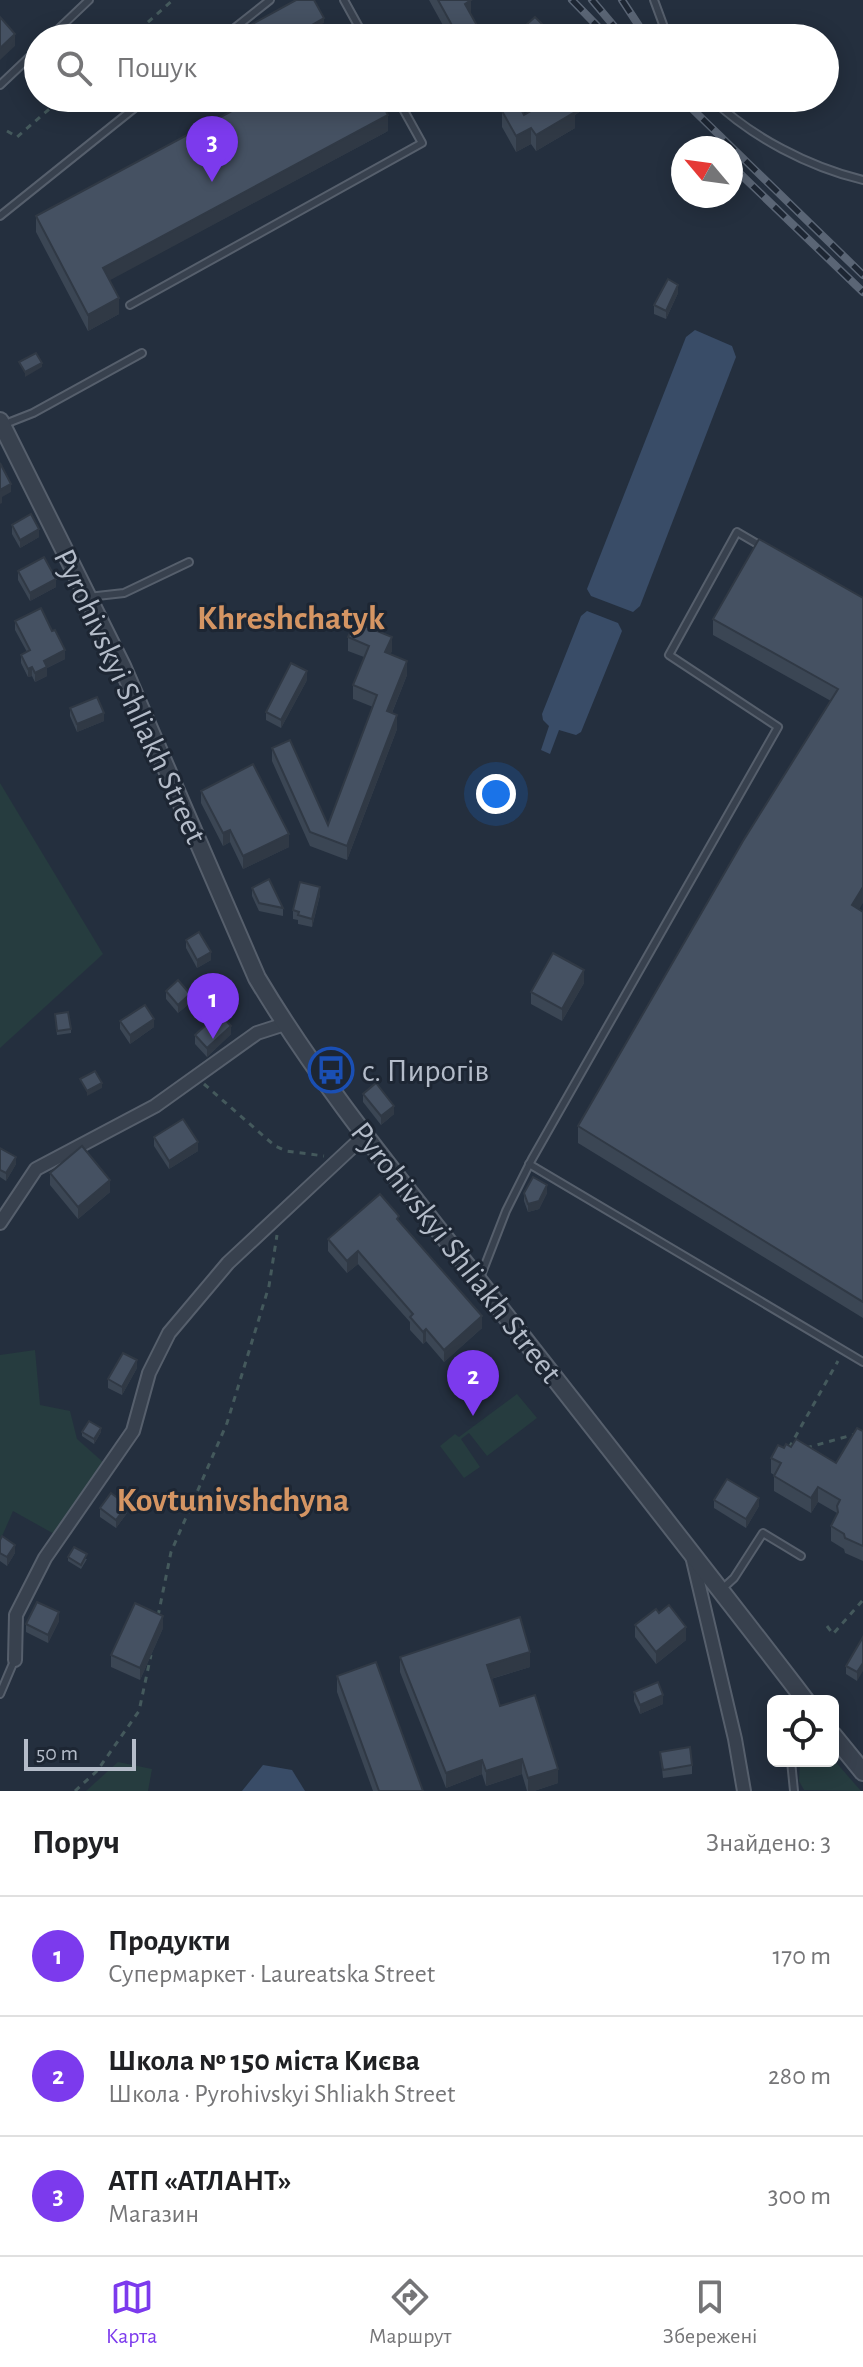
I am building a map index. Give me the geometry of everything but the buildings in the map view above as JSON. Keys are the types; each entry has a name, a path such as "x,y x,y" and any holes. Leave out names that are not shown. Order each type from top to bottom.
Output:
{"street":[{"name":"Pyrohivskyi Shliakh Street","path":"1,423 122,666 257,978 285,1024 364,1136 801,1695"},
{"path":"0,1223 36,1169 155,1106 257,1033 285,1024"},
{"path":"15,1660 16,1615 45,1558 133,1431 149,1373 169,1333 228,1263 364,1136"},
{"path":"690,1549 735,1739 744,1791"},
{"path":"839,1742 863,1772"}],"lane":[{"path":"64,24 89,0"},
{"path":"240,24 270,0"},
{"path":"344,0 357,24"},
{"path":"654,0 663,24"},
{"path":"0,85 24,62"},
{"path":"0,216 130,112"},
{"path":"130,305 422,143 405,112"},
{"path":"725,112 785,150 842,175 863,180"},
{"path":"1,423 33,413 142,353"},
{"path":"479,1281 506,1211 529,1164 778,727 669,655 737,532 762,547"},
{"path":"88,597 124,593 189,562"},
{"path":"529,1164 863,1362"},
{"path":"721,1590 734,1578 763,1533 801,1556"},
{"path":"0,1694 15,1660"},
{"path":"792,1767 794,1791"}],"path":[{"path":"146,24 173,0"},
{"path":"7,131 17,137 46,112"},
{"path":"196,1076 275,1146 286,1151 341,1158"},
{"path":"157,1625 171,1552 227,1423 269,1286 281,1215"},
{"path":"844,1351 785,1454 863,1432"},
{"path":"827,1626 833,1634 863,1600"},
{"path":"75,1791 97,1771 139,1711 151,1653"}],"green space":[{"path":"0,783 103,954 0,1048"},
{"path":"35,1350 40,1405 70,1411 77,1439 104,1463 56,1535 13,1511 0,1541 0,1355"},
{"path":"517,1394 537,1418 487,1456 469,1433 461,1439 480,1467 464,1478 440,1446 455,1434 459,1437"},
{"path":"118,1762 152,1769 148,1791 86,1791"},
{"path":"839,1766 861,1791 804,1790 799,1781 800,1767"}],"water":[{"path":"695,330 732,346 736,357 640,606 633,612 591,596 587,589 686,337"},
{"path":"587,611 618,623 622,631 581,732 576,735 559,730 550,754 541,750 549,726 542,714 581,616"},
{"path":"263,1765 292,1770 305,1791 242,1791"}],"railway":[{"path":"572,0 595,24"},
{"path":"592,0 612,24"},
{"path":"622,0 638,24"},
{"path":"695,112 863,275"},
{"path":"743,177 863,292"}],"place":[{"name":"АТП «АТЛАНТ»","path":"212,182"},
{"name":"Продукти","path":"213,1039"},
{"name":"с. Пирогів","path":"331,1070"},
{"name":"Школа № 150 міста Києва","path":"473,1416"}],"district":[{"name":"Khreshchatyk","path":"291,617"},
{"name":"Kovtunivshchyna","path":"233,1499"}]}
